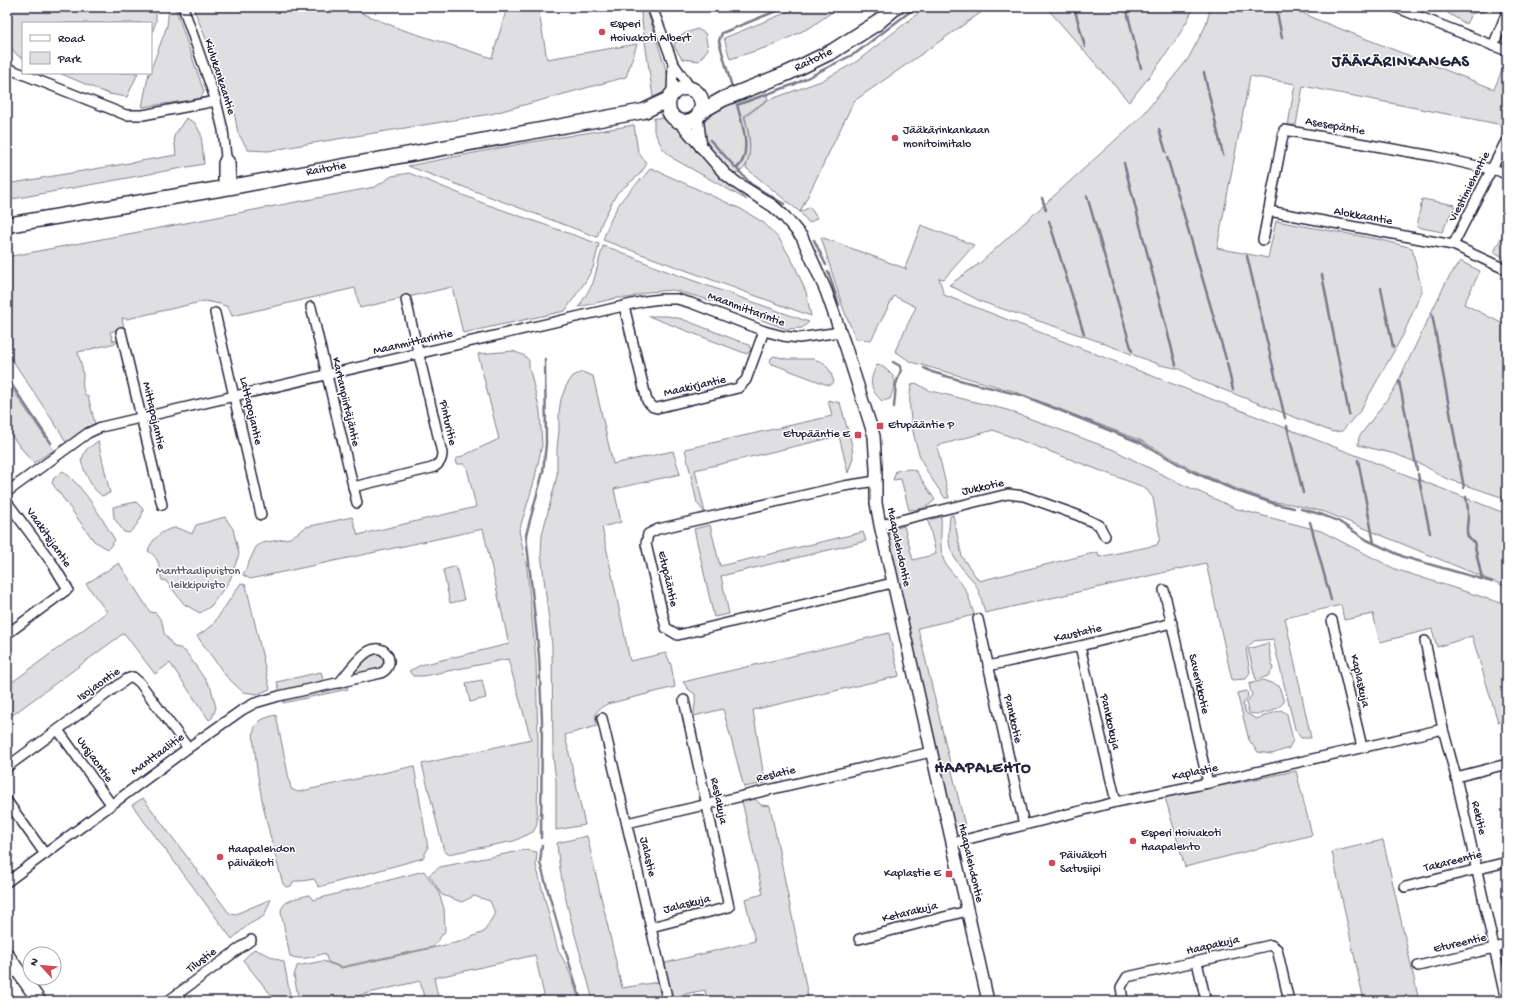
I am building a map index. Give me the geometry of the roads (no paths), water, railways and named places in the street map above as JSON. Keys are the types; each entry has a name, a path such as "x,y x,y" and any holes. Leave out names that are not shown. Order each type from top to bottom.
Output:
{"main road":[{"name":"Raitotie","path":"699,114 723,99 788,73 833,51 877,23 896,7"},
{"name":"Raitotie","path":"7,225 227,188 644,111 670,97 681,89 723,99"},
{"path":"670,97 668,109 675,117 689,122 699,114 702,102 695,93"},
{"name":"Raitotie","path":"644,111 675,117"},
{"path":"7,955 39,1001"}],"street":[{"name":"Kiulukankaantie","path":"183,7 216,101 223,130 226,157 223,163 227,188"},
{"path":"652,7 673,63 695,93"},
{"path":"1395,7 1507,51"},
{"path":"1493,46 1507,12"},
{"path":"670,97 673,63"},
{"path":"7,68 22,74"},
{"path":"22,74 126,115 143,115 216,101"},
{"path":"699,114 701,147"},
{"name":"Haapalehdontie","path":"675,117 725,174 773,206 784,216 802,237 823,284 840,332 874,436 876,503 880,525 988,1001"},
{"name":"Asesepäntie","path":"1263,240 1284,130 1432,156 1492,170"},
{"name":"Viestimiehentie","path":"1453,245 1507,139"},
{"path":"1492,170 1507,175"},
{"name":"Alokkaantie","path":"1269,211 1453,245 1507,270"},
{"name":"Maanmittarintie","path":"7,492 94,429 624,306 661,299 677,299 764,331 783,336 798,338 840,332"},
{"name":"Pinturitie","path":"353,487 432,468 438,465 441,459 442,453 406,300"},
{"name":"Maakirjantie","path":"624,306 647,401 652,407 665,406 738,388 746,380 764,331"},
{"name":"Kartanpiirtäjäntie","path":"311,307 357,502"},
{"name":"Lattapojantie","path":"215,313 261,515"},
{"name":"Mittapojantie","path":"121,332 162,506"},
{"name":"Etupääntie","path":"876,481 844,486 658,529 648,534 646,544 666,628 678,635 892,583"},
{"name":"Jukkotie","path":"880,525 1008,494 1024,496 1077,515 1099,525 1105,536"},
{"name":"Vaakitsijantie","path":"7,502 52,562 68,589 7,634"},
{"name":"Saverikkotie","path":"1164,590 1208,783"},
{"name":"Pankkotie","path":"978,619 1024,825"},
{"name":"Kaplaskuja","path":"1332,620 1362,747"},
{"name":"Kaustatie","path":"988,666 1080,646 1172,623"},
{"name":"Rekitie","path":"1425,641 1443,729 1456,777 1506,1001"},
{"name":"Pankkokuja","path":"1080,646 1116,802"},
{"name":"Manttaalitie","path":"7,882 111,804 242,710 279,696 339,683 383,672 389,663 386,653 383,649 378,648 366,652 339,683"},
{"name":"Isojaontie","path":"7,767 127,679 133,677 140,683 188,748"},
{"name":"Reslakuja","path":"684,700 729,907"},
{"name":"Jalastie","path":"602,718 668,1001"},
{"name":"Kaplastie","path":"952,843 1116,802 1208,783 1443,729"},
{"name":"Uusjaontie","path":"58,730 111,804"},
{"name":"Reslatie","path":"627,823 931,752"},
{"path":"1456,777 1507,764"},
{"path":"7,802 45,854"},
{"name":"Takareentie","path":"1405,886 1507,862"},
{"name":"Jalaskuja","path":"651,927 729,907"},
{"name":"Ketarakuja","path":"860,939 967,911"},
{"name":"Tilustie","path":"168,1001 251,940"},
{"name":"Haapakuja","path":"1124,1001 1120,987 1127,977 1271,945 1277,949 1289,1001"},
{"name":"Etureentie","path":"1418,966 1507,945"},
{"path":"1197,962 1206,1001"}],"waterway":[{"path":"733,91 719,41 722,33 786,7"},
{"path":"737,168 742,162 745,147 745,138 737,105 795,84 856,53 916,7"},
{"path":"1074,7 1085,47"},
{"path":"1126,7 1141,68"},
{"path":"1276,7 1282,38"},
{"path":"1204,73 1223,155"},
{"path":"1159,129 1166,152"},
{"path":"710,140 751,184 784,204"},
{"path":"1167,157 1226,359"},
{"path":"1124,163 1176,365"},
{"path":"1087,196 1132,351"},
{"path":"1042,198 1046,210"},
{"path":"1049,221 1084,334"},
{"path":"814,240 826,265"},
{"path":"1247,256 1285,418"},
{"path":"828,271 839,305"},
{"path":"1322,275 1349,414"},
{"path":"1381,288 1393,347"},
{"path":"1432,314 1464,488"},
{"path":"541,838 542,720 539,656 526,535 543,472 546,444 545,359"},
{"path":"893,362 900,366 901,370 896,384 894,407"},
{"path":"1227,363 1233,390"},
{"path":"924,368 932,372 970,383 1024,396 1141,443 1191,471 1237,491 1275,504 1294,508"},
{"path":"7,378 51,443"},
{"path":"1399,381 1417,470"},
{"path":"1287,426 1303,493"},
{"path":"1358,460 1374,543"},
{"path":"1418,474 1430,533"},
{"path":"1466,497 1468,511 1467,533 1470,540 1474,542 1482,579"},
{"path":"1301,509 1338,521 1367,540 1404,557 1492,582"},
{"path":"1310,522 1331,600"},
{"path":"542,845 540,863 581,1001"}],"place":[{"name":"Esperi Hoivakoti Albert","path":"602,32"},
{"name":"Jääkärinkankaan monitoimitalo","path":"895,138"},
{"name":"Etupääntie P","path":"880,426"},
{"name":"Etupääntie E","path":"858,435"},
{"name":"Esperi Hoivakoti Haapalehto","path":"1133,841"},
{"name":"Haapalehdon päiväkoti","path":"220,857"},
{"name":"Päiväkoti Satusiipi","path":"1052,863"},
{"name":"Kaplastie E","path":"949,874"}],"district":[{"name":"JÄÄKÄRINKANGAS","path":"1401,63"},
{"name":"HAAPALEHTO","path":"983,769"}],"park label":[{"name":"Manttaalipuiston leikkipuisto","path":"198,579"}]}
